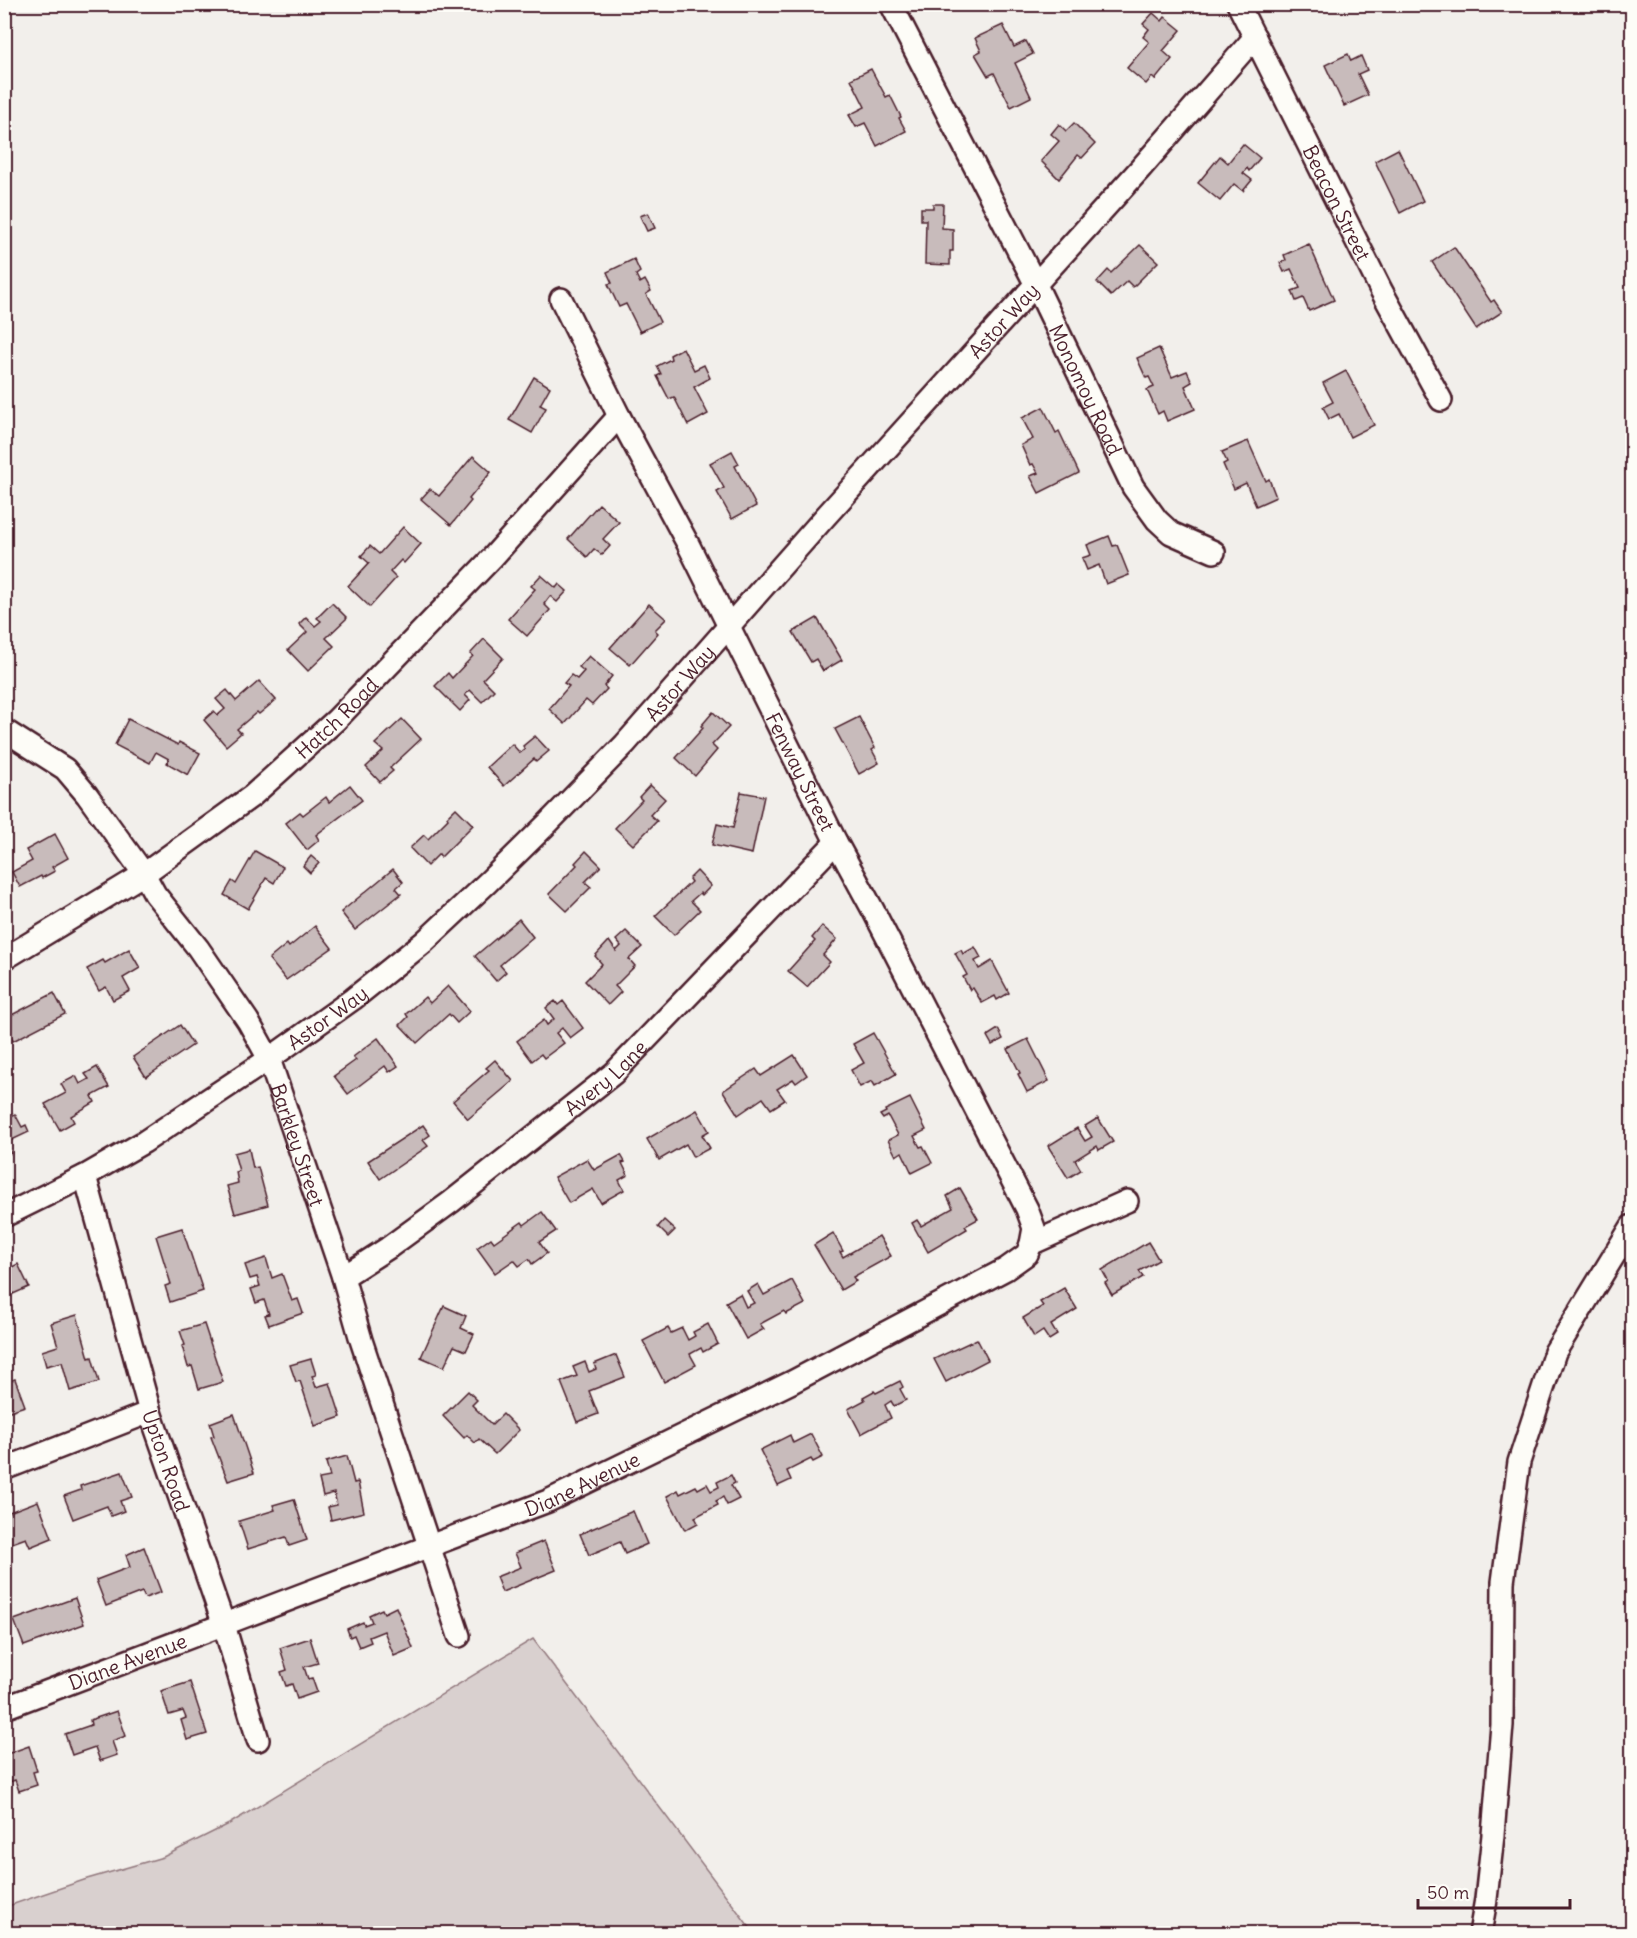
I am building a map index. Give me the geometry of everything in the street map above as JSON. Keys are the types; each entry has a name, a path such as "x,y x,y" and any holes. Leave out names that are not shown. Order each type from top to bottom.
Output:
{"street":[{"name":"Monomoy Road","path":"891,4 1036,285 1133,488 1157,520 1172,533 1214,552"},
{"name":"Beacon Street","path":"1238,4 1381,290 1441,400"},
{"name":"Astor Way","path":"4,1216 85,1176 144,1142 269,1059 424,942 480,890 617,752 1255,37"},
{"name":"Fenway Street","path":"561,299 619,416 688,544 836,842 1027,1209 1034,1228 1031,1244"},
{"name":"Hatch Road","path":"4,959 144,874 252,796 336,720 492,558 619,416"},
{"name":"Barkley Street","path":"4,730 66,769 87,795 144,874 155,894 198,948 248,1021 269,1059 343,1277 361,1340 459,1636"},
{"name":"Avery Lane","path":"343,1277 452,1202 614,1073 836,842"},
{"name":"Upton Road","path":"85,1176 150,1412 224,1625 258,1740"},
{"name":"Diane Avenue","path":"4,1708 548,1501 792,1382 1006,1269 1027,1254 1031,1244 1127,1200"},
{"path":"1480,1934 1486,1899 1502,1725 1503,1582 1519,1462 1555,1352 1632,1226"},
{"path":"4,1469 150,1412"}],"shaded area":[{"path":"533,1639 754,1933 5,1933 5,1907 87,1879 163,1857 229,1824"}],"building":[{"path":"1153,13 1162,21 1165,17 1181,30 1163,51 1172,59 1155,80 1152,77 1146,84 1127,68 1149,42 1143,37 1149,29 1143,24"},
{"path":"1003,25 1014,47 1026,41 1033,54 1015,63 1031,97 1011,107 994,73 988,76 975,54 981,51 975,38"},
{"path":"1348,54 1351,61 1361,56 1367,70 1358,74 1368,95 1344,106 1325,65"},
{"path":"871,69 886,97 890,95 906,131 877,146 865,123 856,127 849,115 865,107 851,79"},
{"path":"1074,123 1095,144 1082,158 1078,155 1059,179 1041,161 1059,141 1051,134 1059,124 1066,131"},
{"path":"1243,144 1260,158 1249,171 1247,168 1243,173 1252,180 1243,191 1234,184 1220,201 1198,183 1220,156 1228,163"},
{"path":"1398,149 1423,201 1400,213 1375,161"},
{"path":"933,204 943,204 942,228 953,229 953,251 950,251 950,265 925,264 926,220 921,220 921,208 933,208"},
{"path":"648,213 655,228 647,231 640,216"},
{"path":"1309,244 1334,300 1309,311 1303,298 1296,301 1292,291 1300,288 1291,269 1284,272 1280,263 1286,260 1284,255"},
{"path":"1140,245 1158,262 1133,287 1127,281 1111,296 1097,282 1108,270 1111,273"},
{"path":"1454,247 1491,302 1494,300 1502,312 1476,329 1432,262"},
{"path":"634,259 640,272 636,275 640,283 645,280 651,291 646,294 660,322 640,332 626,304 619,307 608,284 612,283 607,272"},
{"path":"683,348 694,370 704,365 710,378 694,387 708,414 688,425 674,397 669,399 657,376 661,374 657,366 671,359 670,355"},
{"path":"1159,348 1172,377 1187,371 1192,382 1185,386 1195,409 1167,421 1163,411 1158,414 1147,390 1154,387 1149,377 1146,378 1137,358"},
{"path":"1346,371 1374,425 1350,437 1339,414 1329,419 1323,407 1333,402 1323,383"},
{"path":"534,377 550,387 540,405 546,408 532,433 509,420"},
{"path":"1043,407 1056,433 1059,431 1079,473 1039,493 1030,476 1038,473 1033,464 1030,465 1021,445 1033,439 1022,418"},
{"path":"1248,441 1276,497 1256,506 1246,483 1234,489 1223,464 1227,462 1222,452"},
{"path":"732,451 739,464 735,466 756,506 732,519 717,492 724,488 710,463"},
{"path":"473,456 491,472 451,525 421,499 430,489 439,496"},
{"path":"599,504 619,522 603,539 610,546 602,555 594,549 587,557 568,539"},
{"path":"403,527 421,544 404,563 401,560 390,572 396,578 370,607 348,586 369,563 361,556 370,546 379,554"},
{"path":"1109,536 1113,546 1117,545 1129,575 1106,584 1099,565 1087,570 1082,558 1091,555 1087,545"},
{"path":"541,575 556,588 559,584 567,591 557,602 550,596 544,604 550,610 527,636 508,619 535,589 531,586"},
{"path":"332,603 347,618 326,638 334,646 308,671 288,650 307,632 299,624 306,617 315,626 321,621 317,618"},
{"path":"649,604 666,619 655,630 658,633 630,665 610,648"},
{"path":"817,618 842,660 823,671 816,659 811,662 793,632"},
{"path":"484,639 503,658 483,679 494,690 482,702 470,690 465,695 470,700 460,711 435,686 448,673 452,678 473,656 470,654"},
{"path":"589,656 612,676 604,686 607,689 592,705 586,700 565,724 549,709 569,686 564,683 571,675 577,679 584,671 579,667"},
{"path":"259,681 276,700 237,729 241,733 226,746 204,720 214,711 218,715 225,709 216,699 227,690 236,701"},
{"path":"713,712 729,727 712,745 717,750 695,776 676,758 703,728 701,726"},
{"path":"859,717 875,748 872,750 879,763 859,774 835,729"},
{"path":"128,719 178,745 179,742 200,753 188,775 167,763 169,759 156,752 150,763 115,745"},
{"path":"402,719 421,739 390,768 393,771 380,782 366,767 383,751 375,744"},
{"path":"535,736 549,751 536,762 534,759 504,786 487,767 512,744 520,753 525,749 523,746"},
{"path":"350,785 362,800 316,835 319,840 307,850 286,823 300,812 303,815 326,797 329,802"},
{"path":"650,785 665,799 650,815 657,821 633,845 615,828 642,800 639,797"},
{"path":"741,792 764,796 752,854 712,845 717,824 733,828"},
{"path":"456,808 473,825 441,857 439,854 427,866 410,848 424,835 428,839"},
{"path":"55,834 68,858 52,867 55,871 20,887 12,872 32,861 26,850"},
{"path":"255,851 283,867 274,883 266,878 248,909 224,895 232,881 236,884"},
{"path":"586,851 601,866 585,882 591,887 567,911 549,894 577,865 575,863"},
{"path":"311,856 319,863 310,873 303,866"},
{"path":"393,869 403,882 396,888 401,894 355,930 341,912"},
{"path":"697,871 711,886 691,901 700,910 674,935 655,916 691,882 689,879"},
{"path":"519,919 533,937 500,965 506,972 496,981 475,956"},
{"path":"315,926 332,948 286,980 269,959 287,944 289,947"},
{"path":"822,926 837,939 823,955 830,962 807,987 788,971 815,941 812,938"},
{"path":"626,931 642,947 629,959 635,966 615,986 621,992 608,1005 585,981 602,964 595,956 609,941 616,951 621,946 616,940"},
{"path":"975,947 981,958 975,961 979,969 992,961 1009,993 997,1000 995,996 982,1003 973,988 970,990 963,977 967,975 955,953 961,950 963,954"},
{"path":"129,949 140,968 123,978 130,991 113,1000 106,987 99,991 87,969 103,960 105,963"},
{"path":"448,986 470,1011 457,1023 449,1014 417,1043 400,1025 408,1017 406,1014 425,997 430,1003"},
{"path":"54,993 65,1014 13,1041 4,1024 4,1019"},
{"path":"555,1001 558,1005 563,1001 583,1028 570,1038 562,1028 556,1033 564,1043 544,1058 541,1054 532,1061 517,1041 544,1020 547,1025 554,1019 546,1008"},
{"path":"180,1025 193,1045 146,1077 133,1057"},
{"path":"998,1029 1003,1039 992,1045 987,1036"},
{"path":"873,1033 896,1074 875,1086 872,1081 860,1087 851,1070 864,1063 853,1044"},
{"path":"378,1038 398,1066 389,1072 385,1066 348,1094 334,1076 356,1060 353,1057"},
{"path":"1028,1039 1049,1081 1027,1092 1008,1049"},
{"path":"794,1055 807,1075 796,1083 793,1079 777,1089 785,1100 771,1109 763,1098 738,1115 723,1091 756,1069 761,1076"},
{"path":"495,1060 513,1081 468,1119 453,1101 489,1070 486,1068"},
{"path":"97,1067 109,1087 92,1096 95,1102 71,1116 74,1122 60,1130 45,1104 66,1093 61,1084 76,1076 80,1084 89,1079 85,1074"},
{"path":"910,1098 926,1130 914,1136 920,1147 923,1146 932,1163 912,1173 902,1152 896,1156 888,1140 898,1135 888,1116 883,1119 880,1115 886,1112 885,1110"},
{"path":"697,1110 709,1131 702,1135 710,1148 693,1157 686,1144 659,1160 647,1139"},
{"path":"15,1114 22,1127 26,1125 29,1132 12,1140 11,1137 5,1140 11,1153 4,1156 4,1119"},
{"path":"1098,1118 1113,1142 1099,1150 1097,1146 1075,1160 1081,1170 1068,1178 1048,1146 1077,1128 1085,1141 1092,1137 1085,1126"},
{"path":"423,1125 430,1135 423,1140 428,1146 380,1179 368,1161"},
{"path":"249,1149 253,1168 258,1167 268,1205 235,1214 227,1186 238,1183 236,1172 239,1171 234,1153"},
{"path":"621,1155 628,1175 619,1180 624,1190 601,1203 593,1189 569,1203 554,1177 587,1159 594,1170"},
{"path":"960,1188 978,1219 965,1226 967,1229 928,1252 912,1223 917,1220 921,1226 953,1208 947,1196"},
{"path":"542,1212 556,1231 539,1242 547,1253 532,1264 529,1259 519,1266 514,1260 495,1273 477,1248 491,1238 494,1242 522,1222 524,1225"},
{"path":"664,1220 675,1230 668,1237 658,1227"},
{"path":"182,1228 203,1291 170,1302 165,1286 171,1284 156,1236"},
{"path":"833,1233 843,1251 840,1252 843,1257 879,1236 891,1256 853,1277 856,1281 841,1290 814,1245"},
{"path":"1148,1242 1159,1260 1139,1271 1143,1277 1112,1295 1105,1283 1108,1281 1102,1270"},
{"path":"266,1258 272,1278 282,1274 292,1301 298,1299 303,1313 269,1325 265,1315 269,1314 264,1300 256,1303 251,1289 260,1286 257,1277 250,1279 245,1265"},
{"path":"18,1264 29,1287 4,1298 4,1266 8,1269"},
{"path":"792,1280 805,1304 786,1314 784,1311 760,1324 764,1329 746,1339 726,1302 740,1294 746,1307 754,1303 747,1291 758,1284 764,1295"},
{"path":"1064,1288 1077,1309 1051,1325 1057,1335 1049,1340 1043,1331 1034,1337 1023,1318 1043,1306 1040,1302"},
{"path":"444,1306 466,1316 461,1328 474,1334 466,1351 454,1346 444,1367 421,1357"},
{"path":"77,1315 89,1358 92,1357 99,1382 70,1391 62,1362 46,1366 42,1351 58,1346 51,1323"},
{"path":"204,1324 223,1382 199,1389 192,1366 188,1367 182,1346 185,1345 180,1331"},
{"path":"708,1324 718,1344 703,1352 701,1348 690,1354 696,1365 664,1382 643,1341 668,1328 671,1333 682,1328 688,1340 695,1336 693,1332"},
{"path":"977,1339 988,1360 946,1382 934,1359"},
{"path":"616,1355 625,1377 589,1391 598,1414 577,1422 561,1382 577,1376 573,1367 585,1362 589,1372 596,1369 594,1364"},
{"path":"311,1359 316,1375 312,1376 316,1387 330,1383 341,1417 315,1426 300,1381 296,1382 290,1365"},
{"path":"15,1379 25,1406 4,1413 4,1383"},
{"path":"900,1381 903,1387 900,1389 906,1400 894,1406 891,1401 885,1405 891,1418 861,1434 848,1409 865,1400 863,1397 874,1391 876,1393"},
{"path":"468,1391 477,1400 472,1405 492,1425 503,1414 519,1430 495,1454 479,1439 475,1443 467,1435 464,1438 443,1416"},
{"path":"234,1414 254,1473 228,1481 211,1437 214,1436 210,1423"},
{"path":"811,1434 823,1457 813,1462 811,1459 787,1471 791,1480 778,1486 760,1450 790,1435 793,1443"},
{"path":"347,1456 354,1483 358,1482 364,1512 331,1520 328,1507 337,1505 334,1493 323,1496 319,1479 330,1477 326,1462"},
{"path":"122,1472 132,1497 120,1501 124,1511 111,1516 107,1506 73,1519 64,1496 81,1490 80,1486"},
{"path":"731,1475 735,1483 731,1485 739,1499 727,1505 723,1497 716,1501 718,1505 695,1517 698,1523 685,1530 667,1496 678,1490 680,1494 696,1486 698,1489 707,1484 711,1491 719,1487 717,1482"},
{"path":"294,1499 307,1540 289,1546 286,1537 248,1549 239,1521 275,1510 273,1505"},
{"path":"38,1501 52,1538 30,1547 26,1538 4,1546 4,1514"},
{"path":"633,1511 647,1544 625,1554 620,1542 589,1555 580,1534"},
{"path":"544,1541 556,1570 502,1592 496,1577 521,1567 515,1553"},
{"path":"144,1547 161,1592 145,1598 142,1592 106,1606 96,1580 130,1567 126,1555"},
{"path":"75,1598 84,1624 24,1646 14,1620"},
{"path":"396,1607 413,1648 394,1656 384,1631 369,1637 371,1642 359,1647 354,1635 350,1637 347,1629 363,1622 364,1625 372,1622 369,1615 382,1609 384,1613"},
{"path":"310,1638 318,1663 304,1667 308,1679 312,1678 317,1692 297,1699 292,1684 286,1686 281,1672 287,1670 280,1648"},
{"path":"190,1682 207,1734 187,1740 181,1720 186,1718 183,1711 169,1715 161,1691"},
{"path":"117,1711 126,1736 112,1741 117,1755 100,1761 95,1747 72,1755 65,1734 91,1725 90,1720"},
{"path":"29,1746 37,1771 33,1772 37,1785 19,1791 15,1780 4,1784 4,1755"}]}
